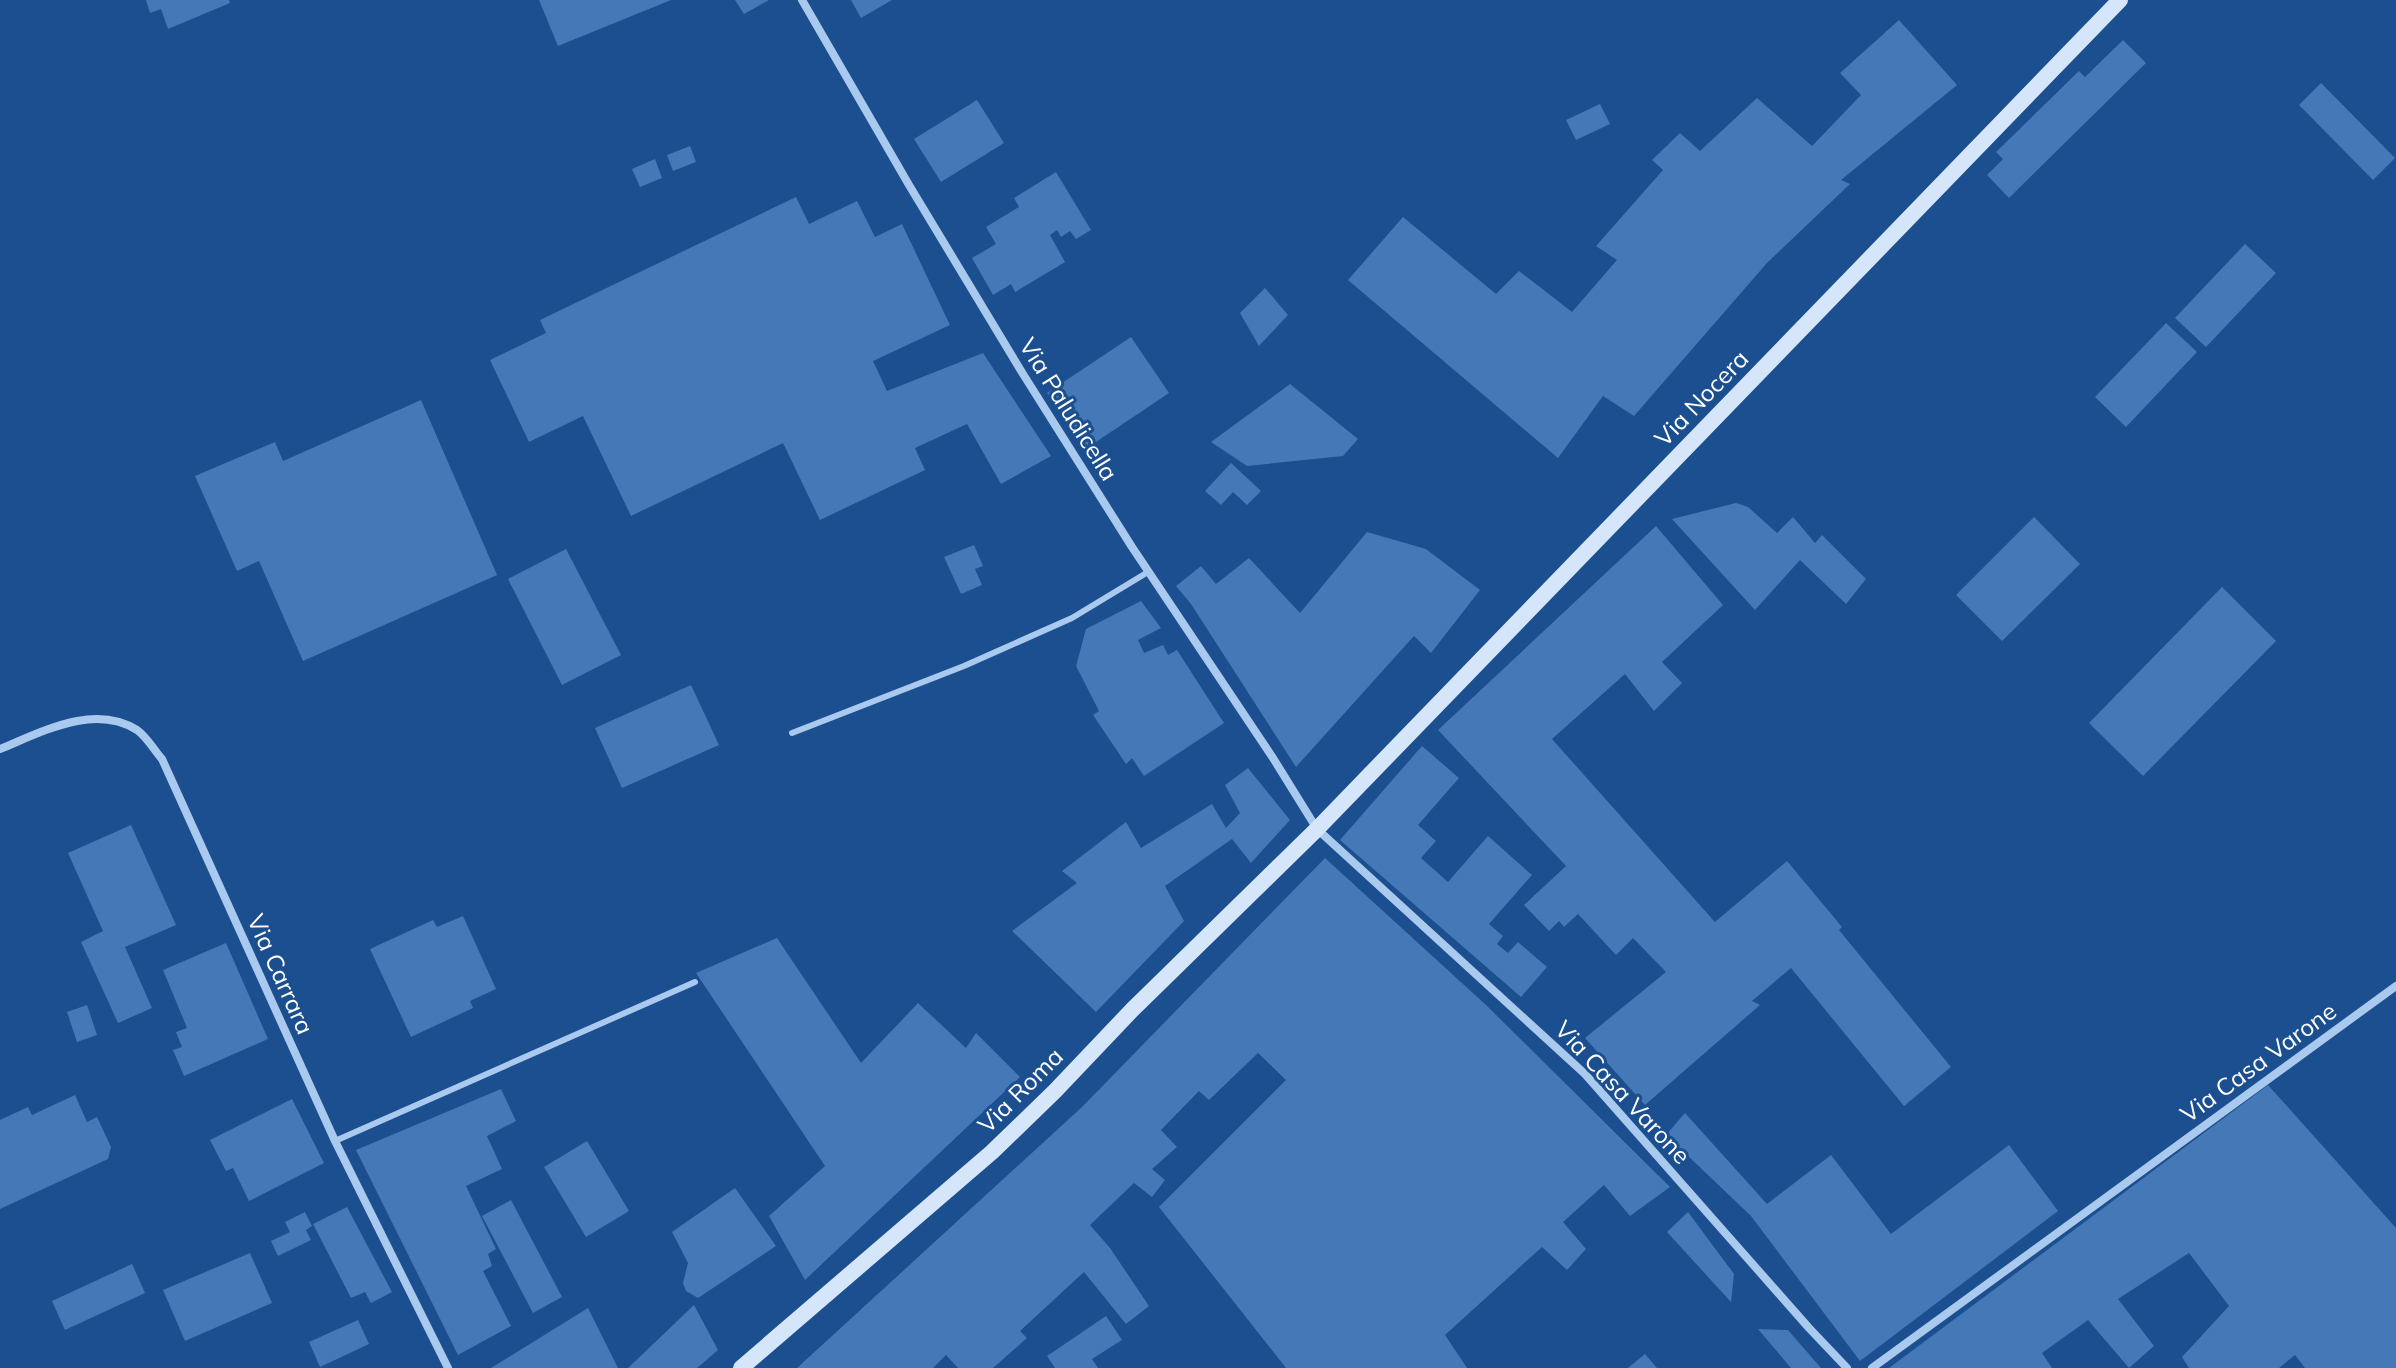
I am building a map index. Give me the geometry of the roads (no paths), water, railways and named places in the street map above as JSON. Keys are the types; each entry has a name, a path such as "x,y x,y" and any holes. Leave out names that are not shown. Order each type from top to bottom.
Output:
{"main road":[{"name":"Via Nocera","path":"1317,829 2120,0"},
{"name":"Via Roma","path":"741,1368 992,1152 1317,829"}],"street":[{"name":"Via Paludicella","path":"802,0 982,307 1148,572 1317,829"},
{"name":"Via Carrara","path":"0,749 54,727 87,719 116,721 140,732 162,759 335,1141 448,1368"},
{"name":"Via Casa Varone","path":"1317,829 1585,1074 1847,1368"},
{"name":"Via Casa Varone","path":"1872,1368 2396,986"}],"lane":[{"path":"792,733 964,666 1072,618 1148,572"},
{"path":"335,1141 695,982"}]}
